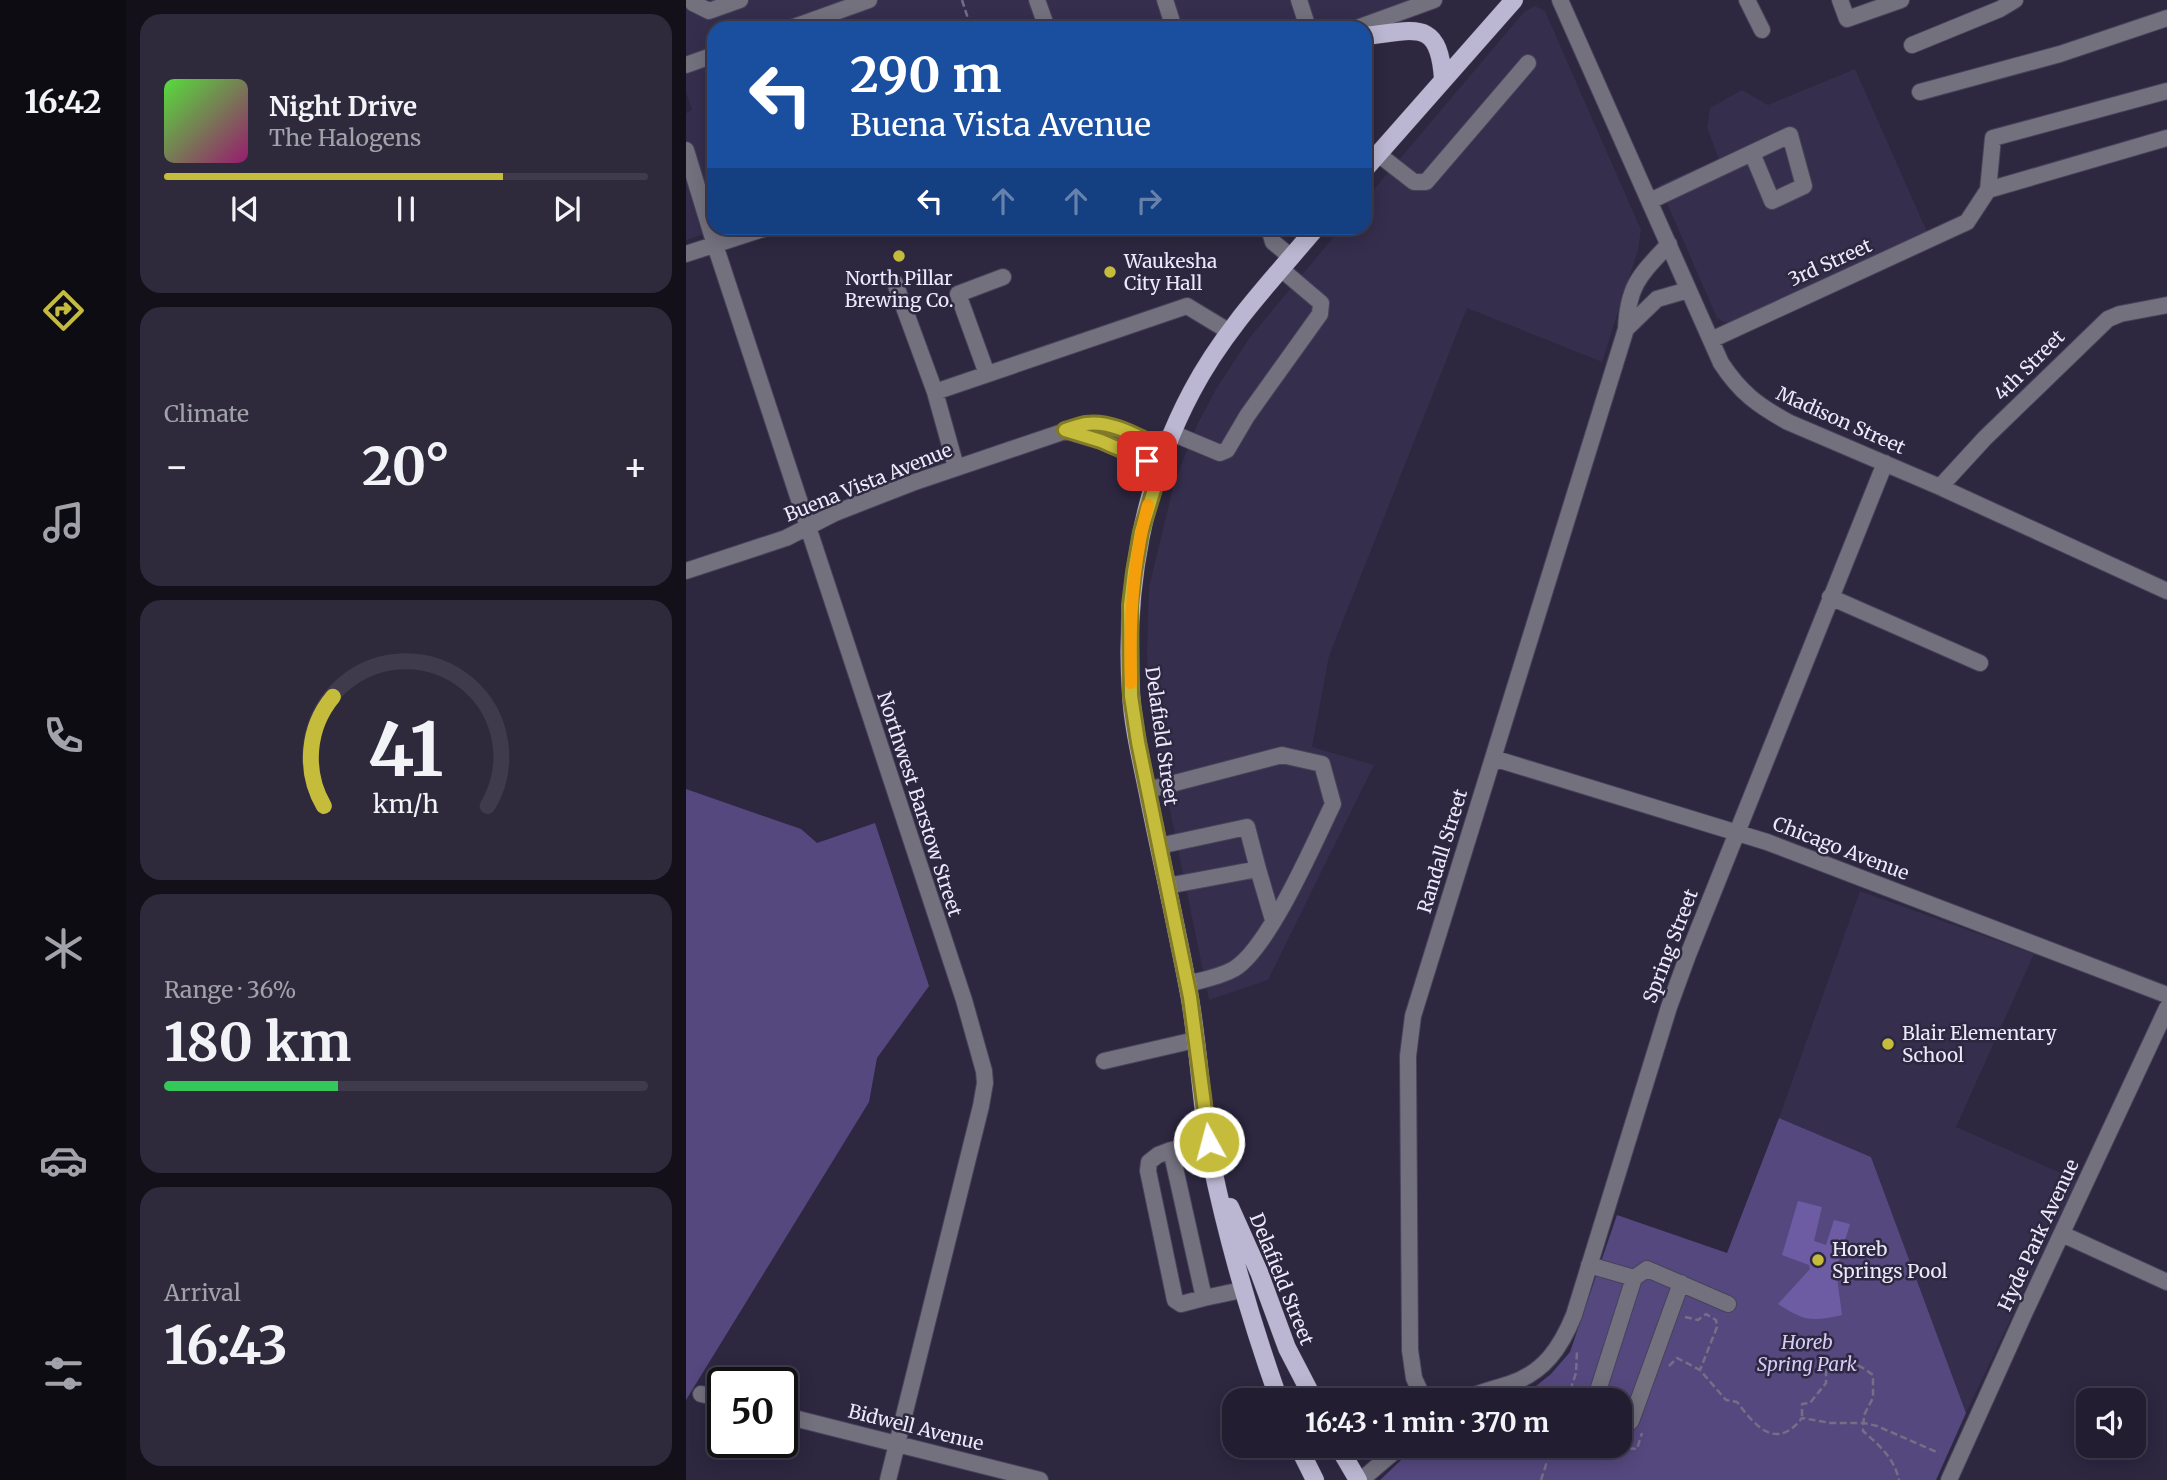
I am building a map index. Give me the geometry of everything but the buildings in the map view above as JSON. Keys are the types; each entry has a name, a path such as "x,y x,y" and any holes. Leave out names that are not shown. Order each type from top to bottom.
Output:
{"main road":[{"path":"1372,161 1514,0"},
{"path":"1372,35 1416,31 1426,33 1438,46 1443,79"},
{"name":"Delafield Street","path":"1275,1388 1242,1290 1214,1172 1187,984 1147,790 1131,696 1130,605 1141,532 1166,450 1192,391 1230,332 1310,235"},
{"name":"Delafield Street","path":"1214,1172 1259,1272 1287,1348 1308,1388"},
{"path":"1304,1458 1315,1480"},
{"path":"1346,1458 1360,1480"}],"street":[{"path":"692,0 709,10 740,0"},
{"path":"810,21 869,0"},
{"path":"1037,0 1044,21"},
{"path":"1165,0 1172,21"},
{"path":"1372,23 1434,0"},
{"name":"Madison Street","path":"1560,0 1721,363 1736,385 1766,410 2167,591"},
{"path":"1747,0 1762,30"},
{"path":"1840,0 1847,19 1883,3 1901,0"},
{"path":"1912,45 2000,9 2015,0"},
{"path":"1306,2 1307,21"},
{"path":"1920,92 2060,54 2167,18"},
{"path":"686,65 707,58"},
{"path":"1378,154 1414,182 1426,182 1528,63"},
{"path":"2167,91 1993,138 1988,190 2167,138"},
{"name":"Northwest Barstow Street","path":"686,150 707,219"},
{"path":"1650,201 1752,153"},
{"name":"3rd Street","path":"1711,340 1967,222 1988,190"},
{"name":"Northwest Barstow Street","path":"712,235 964,1000 984,1071 981,1105 888,1480"},
{"path":"686,254 745,235"},
{"path":"1271,235 1287,263"},
{"name":"Randall Street","path":"1419,1388 1414,1378 1410,1350 1409,1036 1413,1016 1626,329 1628,303 1643,271 1668,244"},
{"name":"Buena Vista Avenue","path":"686,571 786,538 808,526 956,467 1086,424 1117,428 1166,450 1220,453 1227,450 1247,416 1320,314 1321,303 1287,263"},
{"path":"987,374 958,294 1003,277"},
{"path":"895,283 935,392 956,467"},
{"name":"Randall Street","path":"1626,329 1657,299 1688,290"},
{"name":"4th Street","path":"1940,487 1985,438 2101,324 2120,314 2167,305"},
{"path":"935,392 1187,306 1230,332"},
{"name":"Spring Street","path":"1496,1388 1529,1376 1552,1357 1565,1337 1590,1265 1669,1007 1885,463"},
{"path":"1830,597 1980,663"},
{"path":"1147,790 1282,755 1322,764 1334,804 1273,920 1249,957 1233,970 1187,984"},
{"name":"Chicago Avenue","path":"1493,758 1768,842 2167,995"},
{"path":"1159,846 1247,827 1273,920"},
{"path":"1167,886 1258,869"},
{"name":"Hyde Park Avenue","path":"1952,1479 2167,1008"},
{"path":"1104,1060 1195,1040"},
{"path":"1209,1142 1157,1155 1149,1162 1147,1171 1175,1300 1181,1304 1242,1290"},
{"path":"1171,1150 1204,1298"},
{"path":"2062,1234 2167,1282"},
{"path":"1590,1265 1634,1278"},
{"path":"1599,1388 1634,1278 1647,1269 1728,1304"},
{"path":"1632,1418 1681,1283"},
{"path":"701,1394 707,1395"},
{"name":"Bidwell Avenue","path":"798,1419 1040,1480"},
{"path":"1360,1480 1387,1458"}],"path":[{"path":"962,0 969,21"},
{"path":"1670,1312 1698,1320 1706,1314 1716,1320 1717,1327 1700,1370"},
{"path":"1571,1388 1576,1373 1577,1352"},
{"path":"1663,1372 1677,1358 1700,1370 1726,1400 1737,1402 1751,1420 1767,1433 1780,1436 1794,1428 1802,1418 1802,1404 1810,1403 1819,1394 1826,1383 1826,1368 1837,1362 1859,1364 1873,1375 1873,1398 1864,1415 1863,1431 1882,1448 1896,1466 1899,1480"},
{"path":"1802,1418 1877,1426 1939,1452"},
{"path":"1632,1448 1637,1449 1646,1423"},
{"path":"1541,1480 1548,1458"}],"shaded area":[{"path":"686,0 1413,0 1351,21 707,21 707,233 686,240 686,113 692,110 686,92"},
{"path":"1535,6 1545,11 1641,230 1638,250 1602,362 1467,308 1329,656 1312,747 1374,765 1268,980 1209,1000 1151,718 1148,682 1149,587 1174,484 1196,427 1216,389 1250,337 1335,235 1372,235 1372,192 1524,12"},
{"path":"1855,69 1928,234 1732,323 1724,322 1717,318 1659,185 1719,159 1707,128 1710,108 1742,90 1768,105"},
{"path":"1860,891 2034,954 1956,1127 2077,1180 1966,1413 1871,1157 1779,1118"},
{"name":"Horeb Springs Pool","path":"1798,1201 1822,1207 1814,1241 1826,1245 1834,1220 1850,1224 1836,1270 1842,1315 1822,1319 1808,1318 1778,1304 1810,1269 1809,1265 1782,1255"}],"green space":[{"path":"686,789 801,829 817,843 875,823 929,986 877,1058 869,1102 686,1400"},
{"name":"Horeb Spring Park","path":"1779,1118 1871,1157 1966,1413 1936,1480 1380,1480 1403,1458 1632,1458 1632,1388 1534,1388 1551,1374 1570,1352 1617,1215 1727,1253"}],"slow traffic":[{"path":"1131,683 1130,605 1141,532 1148,505"}],"place":[{"name":"North Pillar Brewing Co.","path":"899,256"},
{"name":"Waukesha City Hall","path":"1110,272"},
{"name":"Blair Elementary School","path":"1888,1044"},
{"name":"Horeb Springs Pool","path":"1818,1260"}],"route":[{"path":"1147,461 1101,441 1065,430 1086,424 1100,424 1117,428 1166,450 1141,532 1134,572 1130,605 1131,696 1190,997 1209,1142"}]}
